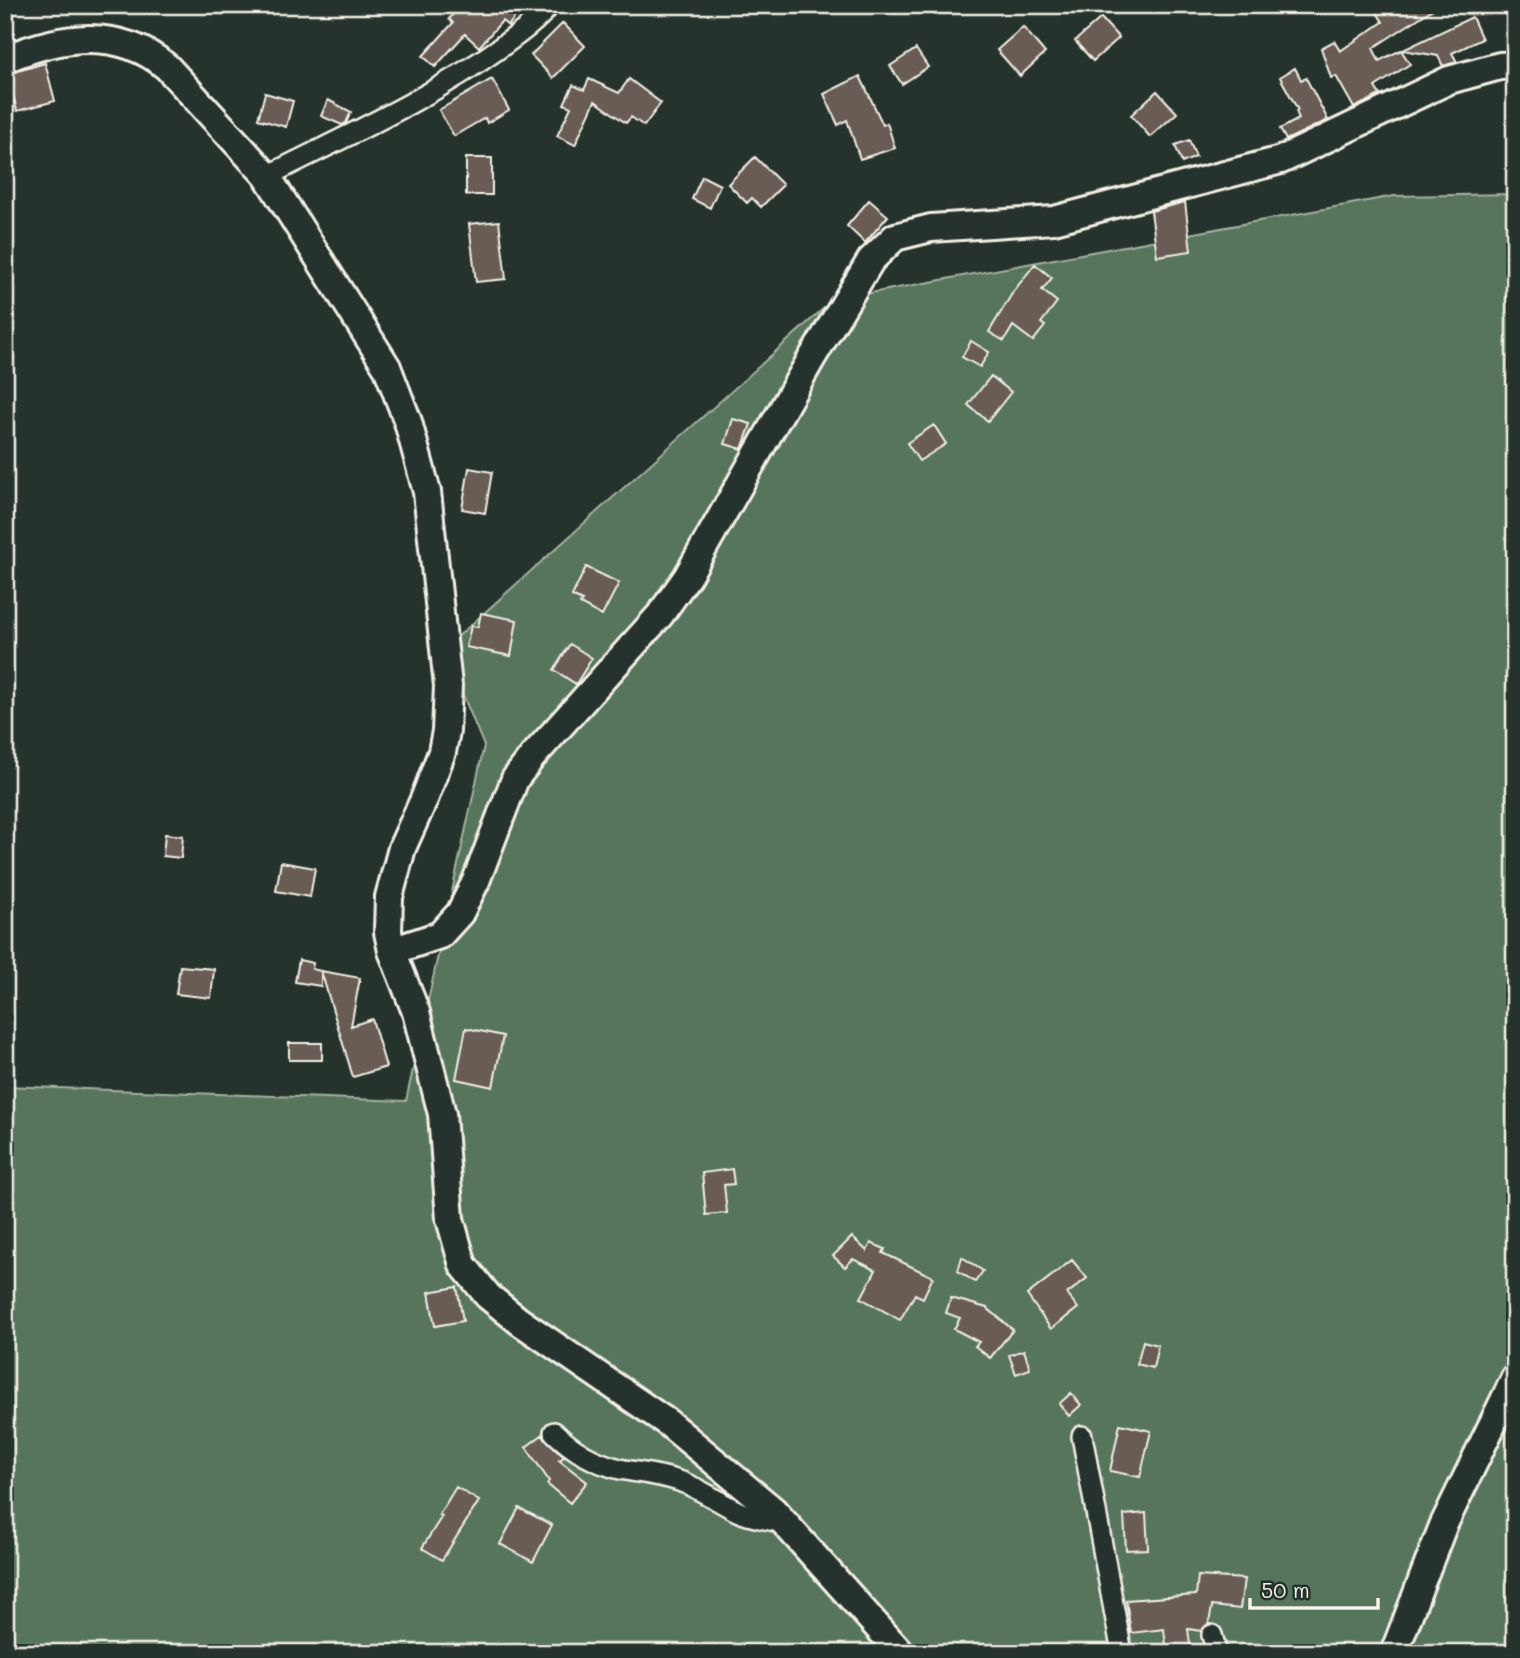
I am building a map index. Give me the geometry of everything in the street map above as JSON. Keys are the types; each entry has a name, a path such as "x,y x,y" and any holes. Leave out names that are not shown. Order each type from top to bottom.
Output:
{"main road":[{"path":"5,59 48,43 100,38 152,54 184,82 267,176 387,367 408,422 427,492 448,686 442,752 402,848 387,913 391,951 416,1012 442,1114 450,1219 463,1265 488,1296 519,1321 668,1423 773,1510 901,1653"},
{"path":"391,951 440,935 460,913 476,881 515,779 651,625 687,577 871,260 895,237 931,228 1054,220 1281,160 1450,80 1500,65 1515,65"},
{"path":"1394,1653 1443,1526 1515,1378"}],"street":[{"path":"267,176 372,124 470,69 539,19 550,5"},
{"path":"554,1432 587,1457 620,1469 658,1474 679,1481 739,1512 784,1523"},
{"path":"1082,1436 1122,1653"}],"green space":[{"path":"1515,194 1515,1653 5,1653 5,1086 406,1101 484,746 444,649 833,300 1394,196"}],"building":[{"path":"461,5 524,5 508,26 502,21 479,47 465,34 435,67 423,56 453,23 449,19"},
{"path":"1372,5 1439,5 1373,48 1379,61 1401,50 1410,64 1375,87 1380,95 1354,108 1336,76 1331,78 1321,48 1334,41 1340,51 1383,22"},
{"path":"1472,17 1482,39 1452,53 1457,62 1443,66 1438,56 1403,50"},
{"path":"1101,18 1119,38 1093,61 1075,41"},
{"path":"563,23 585,46 553,78 531,55"},
{"path":"1023,27 1045,53 1020,76 997,50"},
{"path":"916,49 928,67 902,84 890,66"},
{"path":"45,63 55,101 17,111 8,74"},
{"path":"1295,68 1301,80 1306,78 1328,120 1286,140 1280,129 1299,119 1298,110 1280,77"},
{"path":"860,76 883,125 887,123 895,148 860,159 847,120 838,125 824,94"},
{"path":"492,79 509,110 487,123 485,118 454,136 439,110"},
{"path":"589,79 619,93 629,79 661,103 644,126 631,117 626,123 595,101 575,145 557,136 571,107 564,104 573,85 584,90"},
{"path":"1157,91 1177,113 1150,137 1131,115"},
{"path":"265,93 293,101 286,127 258,119"},
{"path":"328,100 351,112 346,123 342,125 321,116"},
{"path":"1189,140 1196,157 1182,163 1175,145"},
{"path":"755,157 783,185 761,207 752,198 747,203 728,184"},
{"path":"466,158 492,158 492,195 466,195"},
{"path":"702,176 720,185 710,208 692,199"},
{"path":"869,200 888,216 865,243 847,226"},
{"path":"1185,202 1191,251 1157,256 1151,211"},
{"path":"499,221 506,279 476,282 469,224"},
{"path":"1035,264 1052,278 1042,290 1057,302 1041,323 1045,326 1033,341 1013,326 1004,341 989,332 1013,292"},
{"path":"971,341 989,352 980,367 962,357"},
{"path":"991,376 1011,392 988,421 968,405"},
{"path":"733,419 751,424 742,449 725,444"},
{"path":"934,425 946,444 919,461 907,443"},
{"path":"469,468 492,472 485,513 462,509"},
{"path":"586,567 619,583 602,616 580,604 582,601 572,596"},
{"path":"481,613 517,620 511,656 466,647 471,626 478,627"},
{"path":"570,644 592,658 576,684 554,670"},
{"path":"165,834 183,836 181,858 163,856"},
{"path":"281,862 315,868 310,897 276,891"},
{"path":"299,960 313,963 312,969 321,971 321,986 295,982"},
{"path":"180,966 214,969 211,998 176,994"},
{"path":"321,971 360,978 351,1026 372,1019 386,1067 353,1077"},
{"path":"466,1028 503,1036 493,1087 456,1079"},
{"path":"289,1043 322,1043 322,1060 289,1060"},
{"path":"732,1169 734,1184 724,1185 727,1213 706,1215 702,1173"},
{"path":"852,1237 867,1251 871,1243 885,1249 883,1253 933,1277 923,1298 915,1294 900,1320 861,1298 876,1270 853,1259 845,1267 833,1256"},
{"path":"962,1257 983,1271 975,1282 958,1271"},
{"path":"1072,1260 1087,1278 1067,1294 1078,1308 1051,1329 1027,1295"},
{"path":"457,1287 463,1321 435,1326 429,1292"},
{"path":"951,1298 987,1308 1013,1330 990,1358 975,1346 979,1342 954,1329 960,1318 946,1313"},
{"path":"1143,1341 1158,1345 1153,1368 1137,1364"},
{"path":"1024,1350 1030,1369 1016,1374 1009,1355"},
{"path":"1071,1393 1081,1405 1069,1416 1059,1404"},
{"path":"1120,1424 1151,1431 1140,1477 1110,1471"},
{"path":"542,1435 564,1457 559,1460 587,1482 570,1503 547,1484 549,1481 526,1447"},
{"path":"456,1487 479,1501 442,1560 422,1548"},
{"path":"519,1508 552,1525 533,1562 500,1544"},
{"path":"1146,1513 1148,1549 1126,1550 1124,1515"},
{"path":"1198,1576 1244,1579 1240,1609 1212,1606 1209,1623 1201,1631 1188,1629 1191,1653 1167,1653 1164,1629 1131,1633 1126,1600 1196,1595"}]}
